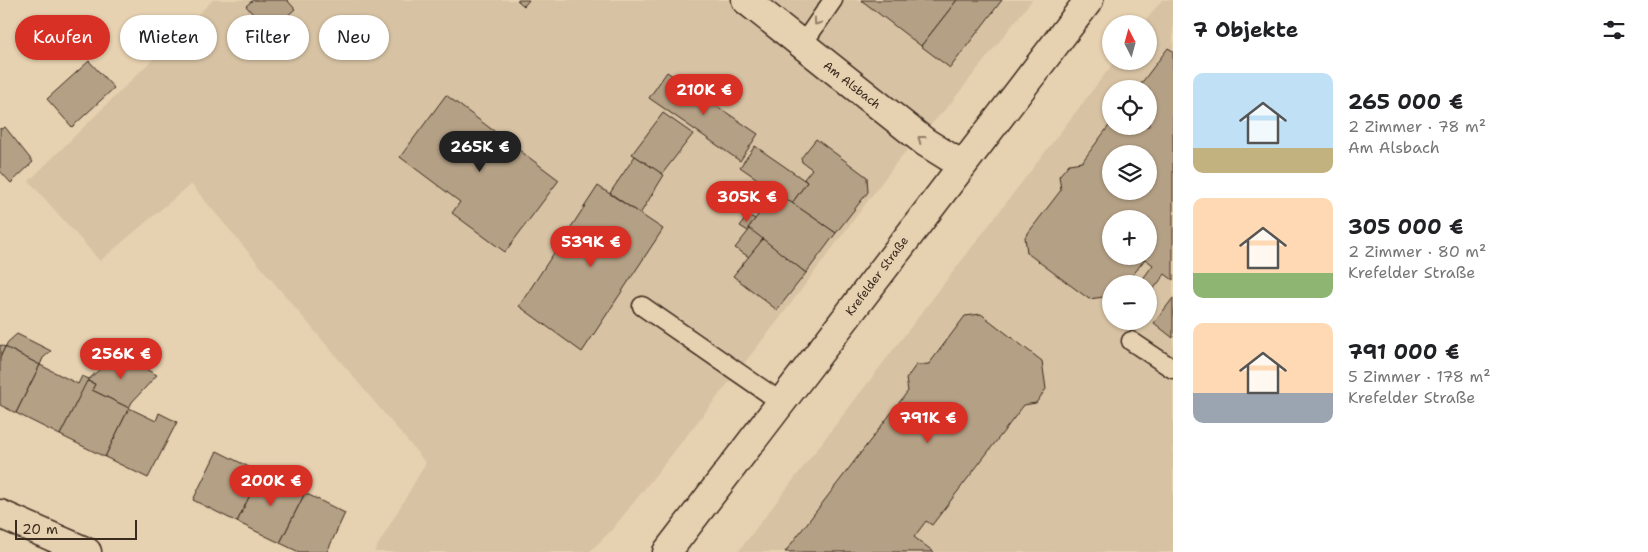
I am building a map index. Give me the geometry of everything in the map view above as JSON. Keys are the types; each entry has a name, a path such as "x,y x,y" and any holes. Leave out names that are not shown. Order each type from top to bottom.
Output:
{"main road":[{"name":"Krefelder Straße","path":"667,552 1089,0"},
{"name":"Am Alsbach","path":"758,4 802,44 926,142 962,165"},
{"path":"0,514 87,552"}],"lane":[{"path":"802,44 833,0"},
{"path":"642,306 781,402"},
{"path":"1131,341 1173,370"}],"shaded area":[{"path":"213,0 1032,0 950,104 900,158 780,318 611,531 589,552 374,552 426,463 191,184 100,261 29,181 152,60 217,60 217,15 198,15"},
{"path":"1162,0 1173,0 1173,552 738,552 1108,70 1158,70 1158,15 1150,15"}],"building":[{"path":"253,0 287,0 295,9 288,15 254,15 246,6"},
{"path":"517,0 529,0 524,6"},
{"path":"861,0 957,0 921,46"},
{"path":"957,0 1002,0 950,68 921,46"},
{"path":"1168,48 1173,51 1173,280 1165,274 1157,284 1157,275 1146,275 1153,265 1157,265 1157,210 1102,210 1102,265 1140,265 1133,275 1102,275 1102,297 1089,299 1027,253 1025,237 1061,190 1059,176 1069,164 1082,162 1102,135 1157,135 1157,80 1144,80 1151,70 1158,70 1158,61"},
{"path":"89,61 114,88 72,127 47,99"},
{"path":"667,72 758,134 740,161 649,98"},
{"path":"446,95 559,180 505,252 452,213 460,202 400,157"},
{"path":"663,113 693,134 662,174 632,154"},
{"path":"5,127 33,162 11,183 0,171 0,128"},
{"path":"816,139 867,177 868,192 836,233 792,203 807,182 804,179 812,169 802,162 801,158"},
{"path":"755,146 807,182 792,203 740,167"},
{"path":"635,156 664,175 640,214 610,193"},
{"path":"598,186 663,229 582,352 519,306"},
{"path":"776,192 836,233 806,273 748,228"},
{"path":"748,215 755,219 748,228 750,229 748,231 740,226"},
{"path":"750,229 763,239 749,257 735,248"},
{"path":"763,239 806,273 777,310 733,276"},
{"path":"1173,298 1173,338 1157,325 1157,319"},
{"path":"981,314 1042,361 1046,389 1036,403 1024,405 932,525 926,521 914,537 934,552 785,552 908,391 906,379 916,365 929,364 965,316"},
{"path":"17,334 51,351 43,358 40,365 5,347"},
{"path":"0,345 5,347 0,358"},
{"path":"5,347 40,365 16,413 0,405 0,358"},
{"path":"116,354 157,375 132,402 129,408 92,390 95,384 87,381"},
{"path":"40,365 78,384 82,376 89,379 60,435 16,413"},
{"path":"87,381 95,384 92,390 129,408 105,457 60,435"},
{"path":"129,408 156,421 159,413 177,422 148,478 105,457"},
{"path":"217,451 261,473 237,522 193,500"},
{"path":"261,472 305,493 280,543 237,522"},
{"path":"305,493 345,513 327,552 299,552 280,543"}]}
